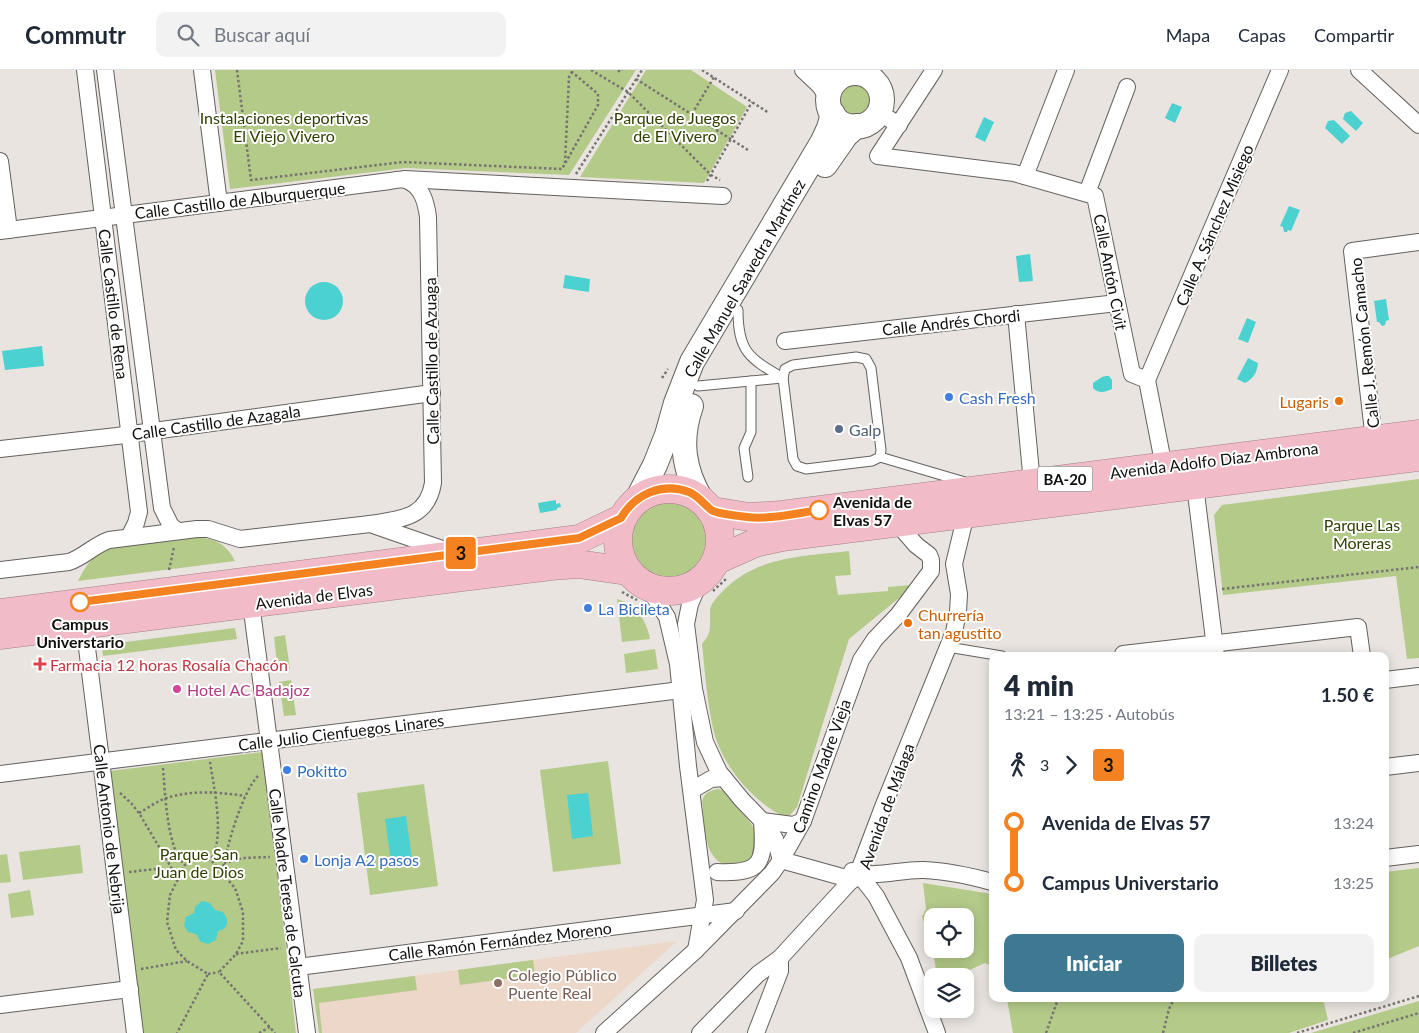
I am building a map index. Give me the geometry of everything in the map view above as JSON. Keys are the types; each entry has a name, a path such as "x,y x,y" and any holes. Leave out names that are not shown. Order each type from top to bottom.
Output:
{"highway":[{"name":"Avenida Adolfo Díaz Ambrona","path":"707,506 749,517 781,515 1419,434"},
{"name":"Avenida Adolfo Díaz Ambrona","path":"717,560 755,543 782,537 1419,457"},
{"name":"BA-20","path":"630,508 652,491 670,488 690,492 707,506"},
{"path":"707,506 718,523 720,544 717,560"},
{"name":"Avenida de Elvas","path":"5,609 164,592 579,538 630,508"},
{"path":"630,508 617,538 619,555 637,579 663,591 686,588 700,581"},
{"name":"BA-20","path":"700,581 711,570 717,560"},
{"name":"Avenida de Elvas","path":"0,635 578,564 637,579"}],"main road":[{"path":"853,72 866,75 875,81 880,78 882,99 873,120 856,126 845,125 836,119 830,106 830,90 834,82 853,72"},
{"name":"Calle Manuel Saavedra Martínez","path":"630,508 655,465 692,362 822,142 829,128 830,106"},
{"name":"Calle Manuel Saavedra Martínez","path":"707,506 693,486 683,443 687,416 698,386 711,358 738,310 834,150 856,126"}],"street":[{"name":"Calle Castillo de Rena","path":"85,70 140,512 129,537"},
{"name":"Calle Castillo de Rena","path":"105,70 162,508 171,526 178,531"},
{"path":"202,70 219,203"},
{"path":"803,70 820,86 830,106"},
{"path":"818,70 853,72"},
{"path":"878,112 899,125 934,70"},
{"path":"1025,176 1066,70"},
{"name":"Calle A. Sánchez Misiego","path":"1147,380 1280,70"},
{"path":"1359,70 1419,125"},
{"path":"1087,193 1127,87"},
{"name":"Calle Antón Civit","path":"899,125 878,156 1014,173 1096,196 1132,374 1147,380"},
{"path":"0,161 4,230"},
{"name":"Calle Castillo de Alburquerque","path":"4,230 398,180 567,188 723,189"},
{"name":"Calle Castillo de Azuaga","path":"370,524 404,518 421,509 427,502 433,483 427,211 423,195 415,186 398,180"},
{"name":"Calle J. Remón Camacho","path":"1374,440 1352,251 1419,242"},
{"name":"Calle Andrés Chordi","path":"785,341 1117,303"},
{"path":"1016,314 1032,483"},
{"path":"1147,380 1164,467"},
{"name":"Calle Castillo de Azagala","path":"0,449 130,434 432,393"},
{"path":"1195,485 1215,650"},
{"name":"Avenida de Málaga","path":"937,1033 909,958 876,896 856,876 954,632 959,594 954,562 966,514"},
{"path":"896,523 916,544 930,563 942,557 954,562"},
{"name":"Avenida de Elvas","path":"0,570 69,562 79,559 100,543 129,537 208,529 240,539 370,524 457,554"},
{"name":"Camino Madre Vieja","path":"604,1033 696,950 772,873 803,821 861,660 875,639 898,615 930,563"},
{"path":"637,579 668,617 678,664 706,900 696,950"},
{"path":"700,581 690,604 686,624 692,672 705,742 719,772 762,822 784,855 856,876 923,870 963,874 989,881"},
{"name":"Calle Madre Teresa de Calcuta","path":"251,604 307,1033"},
{"name":"Calle Antonio de Nebrija","path":"84,624 135,1033"},
{"path":"1177,652 1215,650 1358,627 1361,652"},
{"path":"1389,680 1419,676"},
{"name":"Calle Julio Cienfuegos Linares","path":"0,774 102,770 161,754 208,748 269,748 681,690"},
{"path":"1389,767 1419,763"},
{"path":"692,790 711,779 724,778"},
{"path":"762,822 794,825 803,821"},
{"path":"717,872 735,873 748,871 758,863 763,851 762,822"},
{"path":"1389,856 1419,854"},
{"path":"701,855 717,872 730,881 762,882"},
{"path":"700,1033 758,974 780,958 856,876"},
{"name":"Calle Ramón Fernández Moreno","path":"298,967 736,911"},
{"path":"756,1033 780,971 780,958"},
{"path":"0,1005 130,989"}],"lane":[{"path":"738,310 738,330 745,348 757,362 783,378"},
{"path":"880,457 881,450 871,368 866,359 856,357 794,365 785,369 783,378 792,459 797,466 806,469 872,461 880,457 989,489"},
{"path":"698,386 783,378"},
{"path":"748,477 744,448 751,432 751,381"},
{"path":"948,647 989,654"}],"path":[{"path":"237,70 251,180"},
{"path":"591,70 628,92 723,189"},
{"path":"618,70 620,72 622,70"},
{"path":"567,188 642,70"},
{"path":"702,70 769,113"},
{"path":"562,170 598,104 598,94 572,71 569,77 565,164"},
{"path":"692,114 714,77"},
{"path":"636,79 748,150"},
{"path":"711,175 752,102"},
{"path":"164,592 178,531"},
{"path":"1208,591 1419,567"},
{"path":"208,748 215,793 218,834 211,860"},
{"path":"222,873 246,796 252,782 260,773 259,756 269,748"},
{"path":"161,754 171,839 180,861 185,865"},
{"path":"102,770 115,777 117,791 139,813 178,879"},
{"path":"139,813 166,798 178,796 215,793 246,796"},
{"path":"224,863 244,858 284,857"},
{"path":"198,859 211,860 235,888 244,912 242,940 236,954 219,972 208,974 187,961 176,950 167,922 170,895 185,865 198,859"},
{"path":"116,875 155,869 172,871"},
{"path":"236,954 295,946"},
{"path":"128,971 187,961"},
{"path":"219,972 275,1033"},
{"path":"177,1033 208,974"},
{"path":"1297,1033 1419,996"},
{"path":"1046,1033 1057,1002"},
{"path":"1163,1033 1172,1002"},
{"path":"1353,1033 1419,1013"},
{"path":"258,1033 270,1027"}],"shaded area":[{"name":"Colegio Público Puente Real","path":"677,941 576,1033 319,1033 313,989"}],"green space":[{"name":"Instalaciones deportivas El Viejo Vivero","path":"215,70 636,70 569,175 406,168 230,189"},
{"name":"Parque de Juegos de El Vivero","path":"646,70 691,70 747,107 704,183 580,177"},
{"path":"855,84 866,89 871,100 866,111 855,116 844,111 839,100 844,89"},
{"name":"Parque Las Moreras","path":"1419,479 1419,658 1407,659 1396,576 1223,595 1214,515 1222,505"},
{"path":"668,497 684,500 692,504 704,516 708,524 711,540 708,556 704,564 692,576 684,580 668,583 652,580 644,576 632,564 628,556 625,540 628,524 632,516 644,504 652,500"},
{"path":"193,537 207,538 218,542 227,549 235,561 78,581 92,559 107,549"},
{"path":"849,551 851,575 835,576 838,595 888,591 888,587 911,585 910,589 849,639 797,807 790,815 783,816 760,801 739,780 723,755 717,741 709,707 702,644 709,632 710,609 714,601 724,590 751,570 782,560"},
{"path":"617,599 635,609 646,625 650,639 622,642"},
{"path":"235,628 237,639 103,656 102,645"},
{"path":"285,635 290,669 278,671 274,637"},
{"path":"655,649 658,669 626,673 624,654"},
{"path":"291,680 296,715 284,716 279,682"},
{"name":"Parque San Juan de Dios","path":"263,752 296,1033 143,1033 110,771"},
{"path":"608,761 621,864 553,872 540,770"},
{"path":"424,784 438,886 370,895 357,793"},
{"path":"718,789 722,790 750,822 756,832 758,842 756,850 744,862 735,865 727,865 719,861 712,854 707,843 702,801 708,792"},
{"path":"80,845 83,873 23,880 19,852"},
{"path":"7,854 11,882 0,883 0,855"},
{"path":"1419,868 1419,946 1389,958 1389,872"},
{"path":"923,883 989,894 989,965 985,963 974,968 936,968 934,958 974,958 974,908 926,908"},
{"path":"30,890 34,915 11,918 8,894"},
{"path":"533,960 535,975 460,985 458,970"},
{"path":"415,976 417,990 319,1003 322,1033 319,1033 313,989"},
{"path":"1419,1001 1419,1033 1311,1033"},
{"path":"1008,1002 1324,1002 1328,1020 1289,1033 1013,1033"}],"water":[{"path":"1172,103 1182,107 1175,123 1165,118"},
{"path":"1351,111 1363,123 1356,131 1343,119 1345,113"},
{"path":"984,117 994,122 985,142 975,137"},
{"path":"1334,120 1350,136 1342,144 1325,128 1328,121"},
{"path":"1289,206 1300,210 1291,231 1284,232 1283,227 1280,226"},
{"path":"1030,254 1033,281 1019,282 1016,256"},
{"path":"565,275 590,279 589,292 563,288"},
{"path":"324,282 337,288 343,301 337,314 324,320 311,314 305,301 311,288"},
{"path":"1386,299 1389,320 1382,326 1377,322 1374,301"},
{"path":"1247,318 1256,322 1248,343 1238,339"},
{"path":"42,346 44,366 5,370 2,351"},
{"path":"1248,358 1258,363 1254,375 1245,383 1237,379"},
{"path":"1109,376 1112,380 1112,389 1102,392 1095,390 1093,383"},
{"path":"556,500 556,504 560,503 561,507 557,508 557,510 540,513 538,503"},
{"path":"588,793 593,836 572,839 567,795"},
{"path":"406,816 412,859 391,862 385,819"},
{"path":"202,901 210,903 215,910 223,912 227,919 225,927 218,931 216,940 208,944 201,942 196,934 188,932 184,926 186,917 194,913 195,907"}],"bus line":[{"name":"3","path":"80,602 579,538 621,518 636,499 652,491 670,488 690,492 702,500 712,511 749,517 819,510"}],"place":[{"name":"Cash Fresh","path":"949,397"},
{"name":"Lugaris","path":"1339,401"},
{"name":"Galp","path":"839,429"},
{"name":"Avenida de Elvas 57","path":"819,510"},
{"name":"Campus Universtario","path":"80,602"},
{"name":"La Bicileta","path":"588,608"},
{"name":"Churrería tan agustito","path":"908,623"},
{"name":"Farmacia 12 horas Rosalía Chacón","path":"40,664"},
{"name":"Hotel AC Badajoz","path":"177,689"},
{"name":"Pokitto","path":"287,770"},
{"name":"Lonja A2 pasos","path":"304,859"},
{"name":"Colegio Público Puente Real","path":"498,983"}]}
